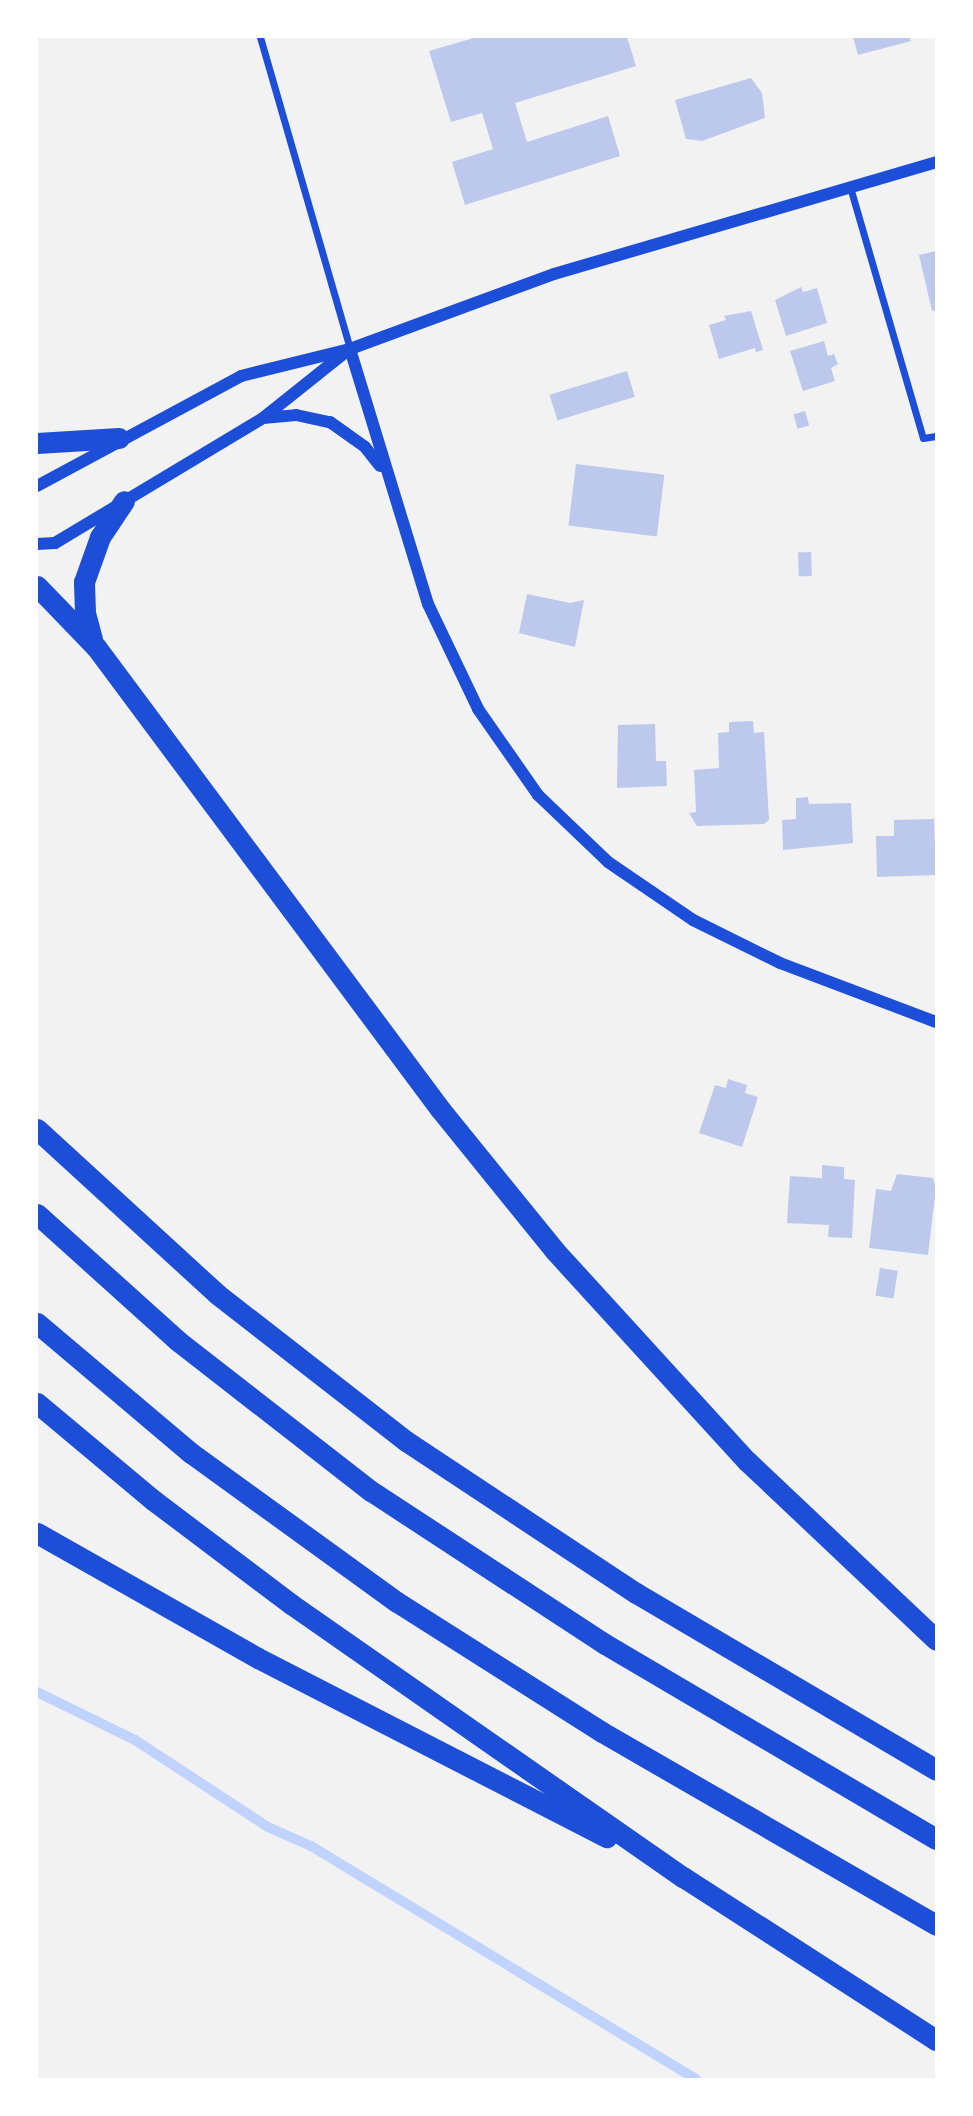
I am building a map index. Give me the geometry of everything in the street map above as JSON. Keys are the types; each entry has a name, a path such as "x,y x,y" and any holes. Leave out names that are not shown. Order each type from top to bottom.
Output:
{"highway":[{"path":"37,443 119,438"},
{"path":"96,647 85,612 84,582 100,537 124,501"},
{"path":"37,586 96,647 440,1109 555,1251 747,1461 936,1640"},
{"path":"37,1129 207,1286 406,1441 636,1593 936,1770"},
{"path":"37,1213 178,1341 371,1491 605,1644 936,1839"},
{"path":"37,1323 191,1453 397,1602 602,1732 936,1925"},
{"path":"37,1403 281,1597 683,1877 936,2040"},
{"path":"37,1533 258,1658 683,1877"}],"street":[{"path":"260,37 386,474 428,604 471,697 509,757 570,830 647,892 693,920 780,963 936,1022"},
{"path":"37,486 119,438 241,376 350,349 531,281 936,162"},
{"path":"850,187 923,438 936,436"},
{"path":"37,544 55,543 263,418 350,349"},
{"path":"263,418 296,415 330,422 365,446 386,474"}],"building":[{"path":"477,37 627,37 636,66 515,103 527,142 608,116 620,156 465,205 452,162 493,149 482,113 451,122 429,51"},
{"path":"853,37 909,37 911,41 858,55"},
{"path":"751,78 762,93 765,118 702,141 686,139 675,100"},
{"path":"936,251 936,310 932,311 919,255"},
{"path":"801,287 803,292 817,288 827,323 786,336 775,300"},
{"path":"751,311 763,350 756,352 755,348 719,359 709,325 726,320 724,316"},
{"path":"824,341 828,356 834,354 838,364 831,368 835,381 803,391 790,351"},
{"path":"627,371 635,397 557,421 550,395"},
{"path":"805,411 809,425 798,429 793,414"},
{"path":"576,464 664,475 657,536 568,526"},
{"path":"798,552 811,552 812,576 799,576"},
{"path":"527,594 570,603 584,600 575,647 519,633"},
{"path":"753,721 754,733 764,732 769,820 764,824 697,826 689,813 696,812 694,770 719,768 718,733 729,732 729,722"},
{"path":"655,724 656,761 666,761 667,786 617,788 618,725"},
{"path":"808,797 809,804 851,803 853,843 783,850 782,820 796,819 796,798"},
{"path":"934,819 936,875 877,877 876,836 894,836 894,820"},
{"path":"728,1079 747,1085 745,1093 758,1097 742,1147 699,1133 715,1085 726,1088"},
{"path":"822,1165 844,1167 844,1179 855,1180 852,1238 828,1237 829,1225 787,1223 790,1176 822,1178"},
{"path":"897,1174 933,1178 936,1188 928,1255 869,1248 876,1189 891,1191"},
{"path":"880,1268 898,1271 893,1298 876,1296"}],"waterway":[{"path":"37,1692 135,1740 268,1827 311,1846 696,2079"}]}
